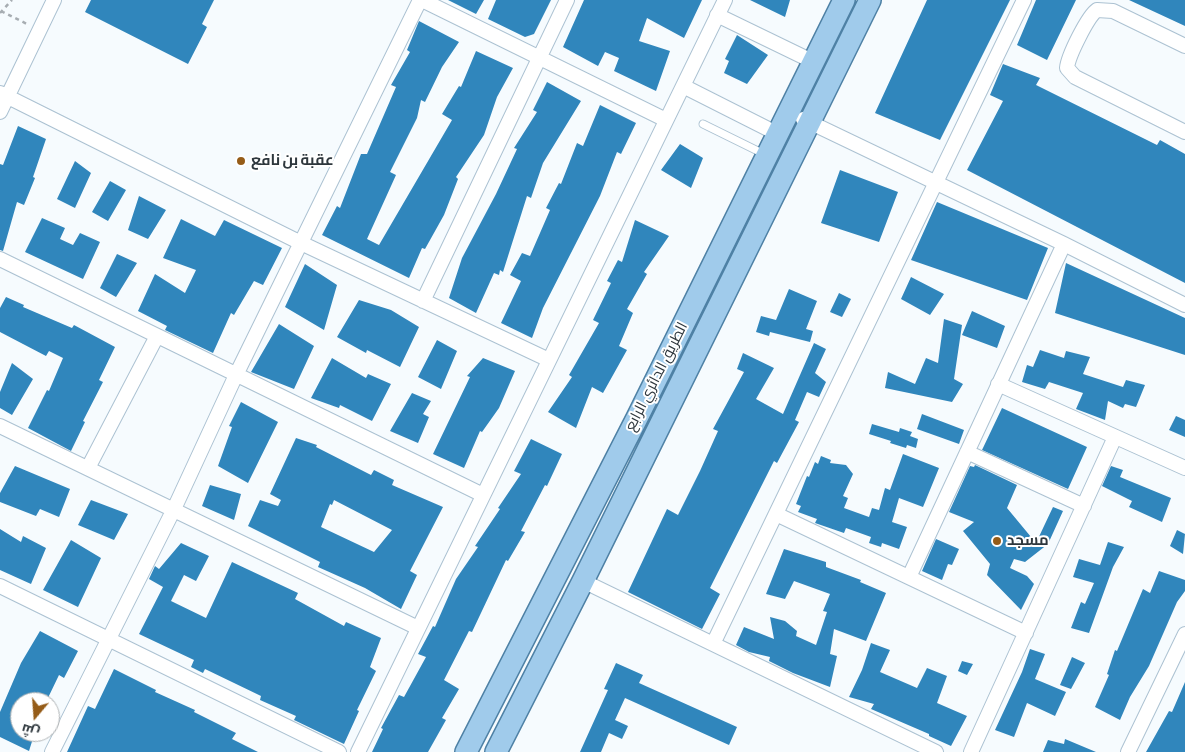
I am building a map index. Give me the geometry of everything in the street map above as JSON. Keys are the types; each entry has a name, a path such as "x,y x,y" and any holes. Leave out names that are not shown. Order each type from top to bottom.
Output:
{"main road":[{"name":"الطريق الدائري الرابع","path":"466,752 637,418 844,0"},
{"name":"الطريق الدائري الرابع","path":"496,752 811,123 870,0"}],"street":[{"path":"0,112 4,95 54,0"},
{"path":"52,752 174,509 236,375 421,0 666,120"},
{"path":"423,301 567,0"},
{"path":"358,752 725,0"},
{"path":"713,644 1024,0"},
{"path":"1185,46 1114,11 1097,10 1090,16 1070,57 1067,68 1075,77 1185,132"},
{"path":"717,15 814,62"},
{"path":"683,86 778,134"},
{"path":"4,95 301,243 549,360"},
{"path":"789,112 1064,244 1185,305"},
{"path":"908,576 1064,244"},
{"path":"0,259 483,495"},
{"path":"88,468 157,336"},
{"path":"998,384 1185,468"},
{"path":"0,426 418,628"},
{"path":"971,752 1115,437"},
{"path":"967,452 1084,506"},
{"path":"776,514 1026,632"},
{"path":"583,581 936,752"},
{"path":"0,586 339,752"},
{"path":"1128,752 1185,634"}],"lane":[{"path":"703,124 767,155"}],"path":[{"path":"12,0 1,12 39,31"}],"building":[{"path":"91,0 214,0 202,24 207,27 188,64 85,12"},
{"path":"448,0 484,0 476,14"},
{"path":"496,0 551,0 534,34 525,37 488,19"},
{"path":"584,0 702,0 684,38 647,18 639,41 670,51 656,91 614,71 619,58 605,52 598,66 563,47"},
{"path":"750,0 790,0 785,17"},
{"path":"927,0 1010,0 940,140 875,113"},
{"path":"1036,0 1076,0 1047,60 1017,45"},
{"path":"1129,0 1185,0 1185,26"},
{"path":"419,21 459,42 442,67 425,102 421,100 417,118 390,172 396,175 367,239 379,245 452,120 442,114 459,86 461,87 476,51 513,68 497,97 484,135 456,177 458,179 444,215 425,249 422,248 409,278 322,235 337,206 340,208 361,154 367,154 396,87 391,85 410,52 407,50"},
{"path":"737,35 768,55 747,84 724,73 729,61 725,59"},
{"path":"1003,64 1040,78 1036,85 1157,145 1160,140 1185,154 1185,283 967,170 1003,101 990,95"},
{"path":"547,82 581,101 543,163 531,198 527,196 503,272 500,270 499,275 494,273 476,313 449,298 462,258 496,194 517,149 514,148 537,112 533,110"},
{"path":"600,105 636,123 621,154 617,152 600,196 543,308 532,338 501,323 521,281 510,275 522,253 530,256 550,210 546,208 559,183 561,184 577,143 583,146"},
{"path":"18,126 46,139 33,177 35,178 24,205 17,202 3,251 0,250 0,164 3,165"},
{"path":"680,144 703,158 691,188 661,170"},
{"path":"75,161 91,173 75,208 57,199"},
{"path":"840,170 898,192 879,242 821,223"},
{"path":"110,181 126,190 108,221 92,212"},
{"path":"139,196 166,210 148,239 128,230"},
{"path":"937,202 1048,248 1027,300 911,260"},
{"path":"42,218 65,228 60,239 73,245 80,233 100,242 83,279 25,252"},
{"path":"181,219 215,236 224,220 282,248 263,285 254,281 234,315 231,313 213,353 165,330 167,326 138,311 155,274 185,293 196,270 163,258"},
{"path":"635,220 669,236 644,272 647,274 627,309 633,313 619,346 627,350 603,393 592,387 576,428 548,412 572,377 569,375 599,323 593,320 611,283 607,281 618,260 622,262"},
{"path":"117,254 137,263 116,297 100,288"},
{"path":"1066,263 1185,318 1185,355 1055,313"},
{"path":"305,264 337,285 324,330 285,307"},
{"path":"911,277 944,294 930,315 901,299"},
{"path":"789,289 817,301 806,329 813,331 810,342 770,332 769,336 756,332 761,316 776,320"},
{"path":"839,293 851,299 842,317 830,312"},
{"path":"6,297 24,305 23,307 72,328 74,325 115,347 99,380 103,382 83,421 85,422 71,451 28,428 47,390 49,391 63,358 49,351 46,356 0,332 0,308"},
{"path":"359,300 391,310 419,327 400,367 367,350 366,353 337,337"},
{"path":"972,311 1005,326 997,348 962,335"},
{"path":"944,319 962,325 954,379 963,384 952,402 885,388 888,372 915,384 926,358 938,363"},
{"path":"279,324 314,346 294,389 251,372"},
{"path":"437,340 457,351 441,389 418,377"},
{"path":"814,343 826,349 815,373 826,382 819,397 807,392 795,420 799,422 777,463 774,461 710,588 720,594 702,629 628,592 667,509 678,515 700,471 718,431 713,429 744,372 737,369 743,353 774,368 756,399 783,414"},
{"path":"1040,350 1064,358 1066,351 1090,357 1083,374 1123,387 1126,380 1145,385 1136,407 1125,404 1123,408 1108,401 1105,420 1076,409 1083,393 1049,382 1045,389 1022,382 1027,365 1033,367"},
{"path":"332,358 366,378 368,374 391,384 372,421 340,405 339,408 311,398"},
{"path":"483,358 515,371 499,408 482,432 480,431 464,468 433,454 470,377 467,376"},
{"path":"12,363 33,379 12,415 0,408 0,392"},
{"path":"412,393 431,401 423,414 429,417 418,443 390,431"},
{"path":"241,402 278,422 248,483 218,466 232,427 229,426"},
{"path":"1002,408 1087,447 1068,489 982,450"},
{"path":"922,414 964,430 959,444 917,429"},
{"path":"1176,416 1185,420 1185,437 1169,430"},
{"path":"872,424 899,432 900,428 912,432 910,436 918,439 916,448 907,445 906,448 869,434"},
{"path":"296,438 317,445 316,447 371,475 374,470 394,480 392,485 443,507 410,571 417,575 401,609 365,588 318,567 320,562 248,526 260,500 278,506 281,500 270,494","holes":["334,500 392,530 374,552 321,527 330,504 332,505"]},
{"path":"531,439 562,454 547,486 545,485 521,531 525,532 508,561 506,560 472,632 469,631 444,680 459,689 442,718 446,720 428,752 372,752 383,729 381,728 399,695 404,697 426,657 418,654 433,626 435,627 456,579 478,547 475,546 521,474 514,471"},
{"path":"903,454 939,468 923,507 899,498 892,522 907,527 899,549 882,543 881,547 869,543 871,537 846,528 844,533 815,523 817,519 798,512 801,506 796,504 807,476 809,477 815,462 818,464 821,456 831,460 830,463 846,465 853,474 843,496 848,498 844,508 869,517 872,508 879,510 885,488 890,490"},
{"path":"975,465 1017,485 1007,508 1036,543 1053,507 1063,511 1048,544 1025,562 1014,559 1010,568 1027,576 1034,584 1021,610 987,575 990,564 963,531 974,522 949,512 970,466 974,467"},
{"path":"15,466 70,489 59,517 40,509 36,516 0,502 0,493"},
{"path":"1111,466 1123,470 1120,477 1171,498 1162,522 1129,507 1132,501 1102,486"},
{"path":"210,485 241,494 234,520 202,506"},
{"path":"91,500 128,514 114,540 78,525"},
{"path":"0,529 21,542 23,536 46,548 31,584 0,570"},
{"path":"1177,530 1185,534 1183,554 1170,546"},
{"path":"936,539 959,549 952,565 948,564 942,580 922,571"},
{"path":"71,540 101,558 78,607 43,590"},
{"path":"1108,542 1124,547 1113,567 1089,633 1071,628 1081,602 1085,604 1094,583 1073,577 1079,559 1100,565"},
{"path":"181,543 209,556 196,581 184,575 171,601 206,618 232,562 298,593 295,599 344,626 346,622 381,638 370,667 376,671 357,710 359,711 344,744 294,720 296,716 260,700 261,696 205,669 203,673 191,667 194,660 139,634 163,587 149,579 155,566 159,569"},
{"path":"784,549 826,562 826,567 861,580 860,582 886,593 866,641 834,629 830,654 837,656 830,687 793,673 769,661 770,657 749,652 736,645 744,627 774,639 770,617 785,621 797,631 796,636 816,645 827,612 823,611 830,594 794,581 785,599 766,594"},
{"path":"1159,571 1185,580 1185,591 1177,602 1149,666 1130,697 1120,720 1095,707 1109,675 1107,674 1115,650 1117,651 1143,589 1150,593"},
{"path":"40,631 78,651 64,678 59,675 51,692 10,692 10,742 0,737 0,712 21,663"},
{"path":"871,643 890,650 880,672 917,688 927,668 947,676 937,703 967,716 951,746 929,736 929,734 871,709 874,704 849,697 862,670"},
{"path":"1030,649 1045,654 1035,679 1066,692 1055,716 1027,703 1014,737 995,730 1022,672"},
{"path":"1072,657 1085,663 1071,689 1060,685"},
{"path":"962,661 973,664 967,675 958,671"},
{"path":"616,663 643,675 639,683 737,727 729,745 625,698 615,720 628,726 622,739 609,733 601,752 580,752 608,690 604,689"},
{"path":"114,669 236,733 232,739 258,752 67,752 88,706 95,709"},
{"path":"1185,682 1185,752 1146,752 1169,711 1172,712"},
{"path":"1065,739 1096,752 1043,752 1048,740 1064,744"},
{"path":"10,742 32,742 29,751"}],"place":[{"name":"عقبة بن نافع","path":"241,161"},
{"name":"مسجد","path":"997,541"}]}
